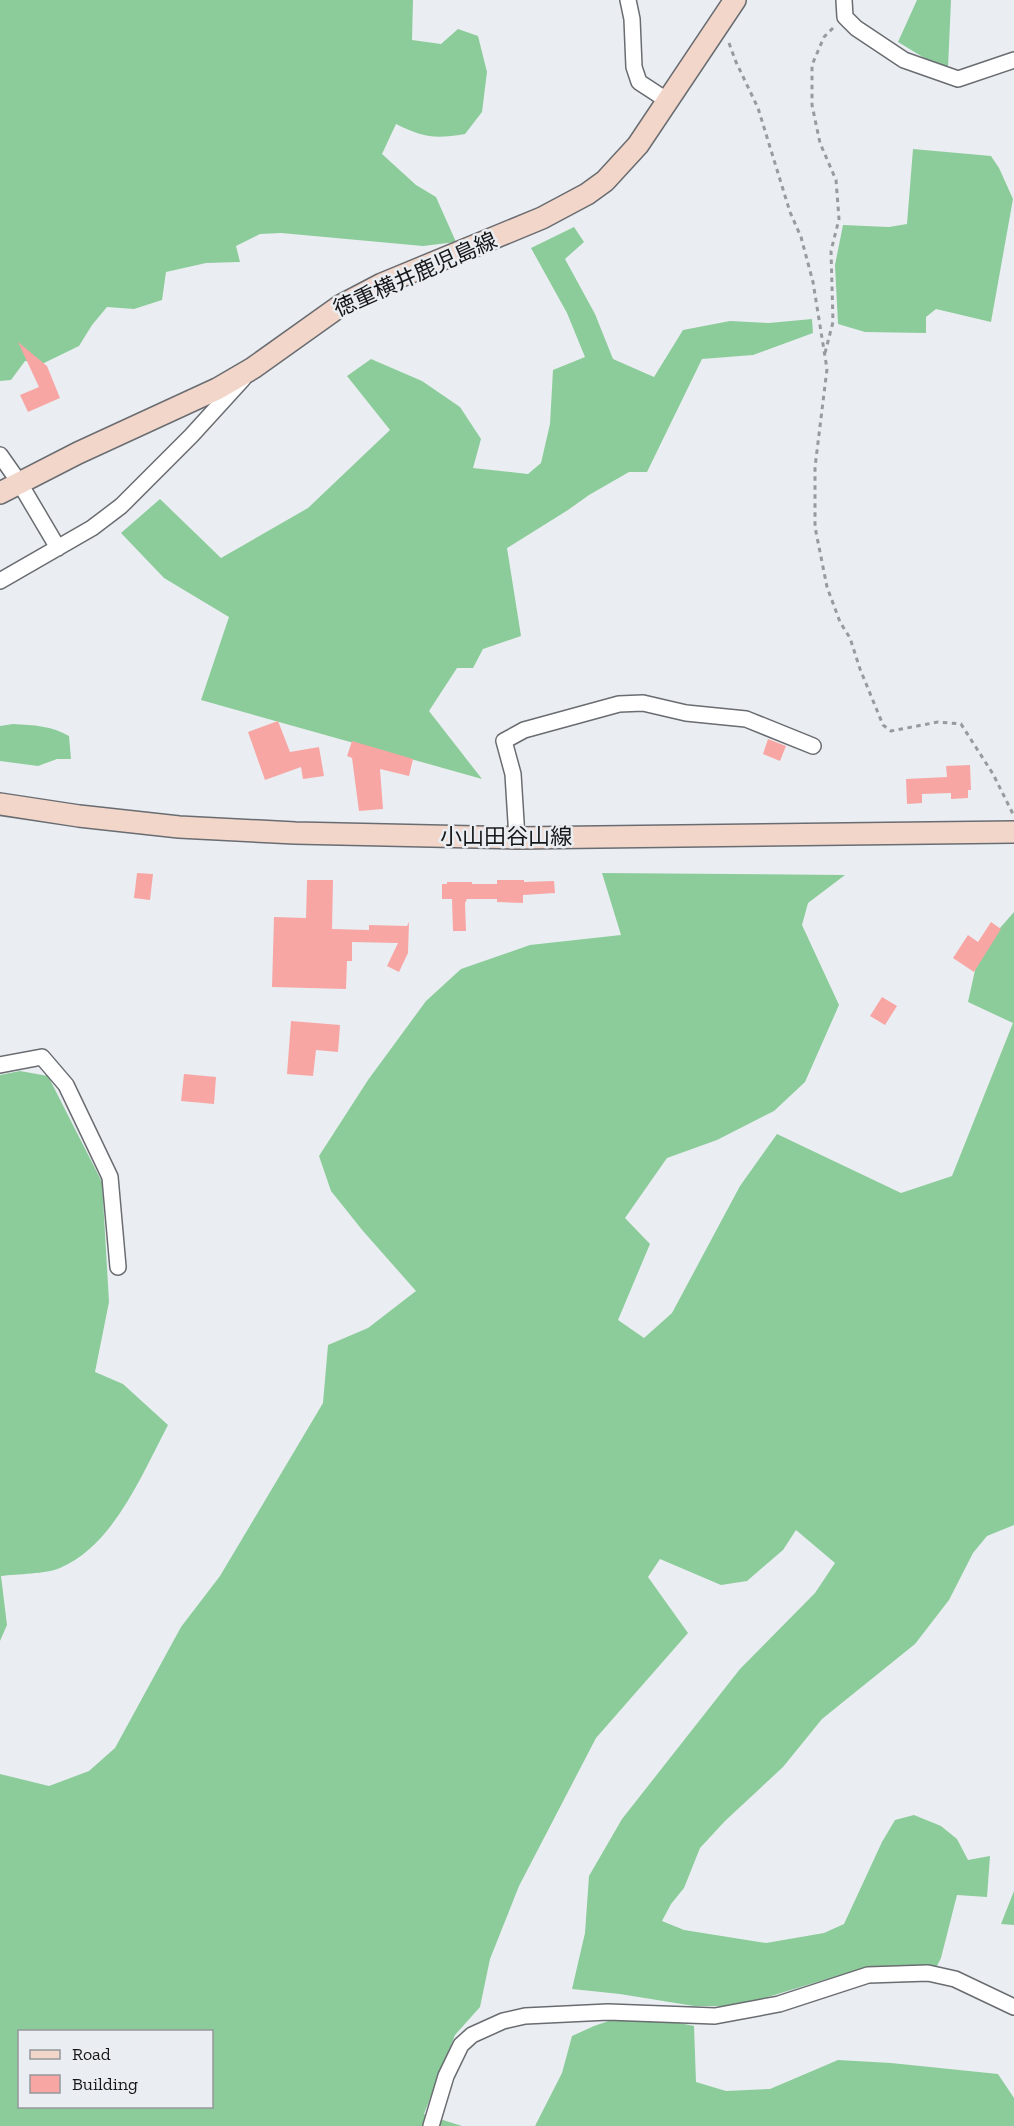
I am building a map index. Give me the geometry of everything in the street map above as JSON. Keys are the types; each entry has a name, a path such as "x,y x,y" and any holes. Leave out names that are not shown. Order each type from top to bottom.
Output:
{"main road":[{"name":"徳重横井鹿児島線","path":"0,493 217,389 253,368 340,306 382,284 542,218 587,194 619,168 668,101 735,0"},
{"name":"小山田谷山線","path":"0,804 179,827 295,833 517,838 1014,832"}],"street":[{"path":"628,0 632,19 634,67 639,81 668,101"},
{"path":"844,0 844,17 856,28 904,60 958,79 1014,60"},
{"path":"0,581 58,549 122,506 191,436 253,368"},
{"path":"0,455 19,482 58,549"},
{"path":"517,838 513,774 504,741 524,730 619,704 643,703 686,713 746,719 813,746"},
{"path":"0,1065 42,1057 66,1085 110,1177 118,1267"},
{"path":"431,2126 446,2076 461,2045 472,2035 503,2021 525,2016 608,2012 715,2016 779,2004 868,1975 928,1973 955,1978 1014,2007"}],"path":[{"path":"825,355 832,322 831,251 839,219 836,180 820,143 812,105 812,65 824,37 844,17"},
{"path":"720,23 759,108 790,212 801,237 813,282 827,369 815,467 815,527 827,587 840,622 850,638 883,725 891,731 938,722 961,724 993,774 1014,815"}],"green space":[{"path":"0,0 413,0 412,40 441,44 458,29 478,36 487,72 482,112 465,134 446,137 430,136 396,124 382,154 416,185 436,197 456,242 423,246 281,233 260,234 236,246 240,262 206,263 166,272 162,300 134,309 107,307 79,346 44,363 25,361 11,380 0,381"},
{"path":"917,0 951,0 948,68 936,65 898,42"},
{"path":"913,149 991,156 1013,199 991,322 936,309 926,317 926,333 865,332 838,324 835,265 843,225 889,227 907,224"},
{"path":"574,227 584,242 565,259 595,314 613,359 654,377 683,330 730,321 769,323 812,319 813,333 753,355 702,359 647,472 629,472 507,548 521,636 483,649 473,668 457,668 429,711 482,779 201,700 229,617 164,578 121,533 160,499 221,558 308,508 390,430 347,376 371,359 422,381 460,407 481,439 473,468 528,474 541,463 550,424 553,370 585,357 567,313 531,248"},
{"path":"13,724 49,728 69,736 71,759 57,759 38,766 0,761 0,726"},
{"path":"602,873 845,875 808,903 802,925 839,1005 805,1082 774,1111 717,1140 667,1158 625,1218 650,1244 618,1320 644,1338 672,1313 740,1186 777,1134 901,1193 952,1176 1013,1023 968,1002 979,952 1014,912 1014,1525 987,1536 973,1553 949,1600 915,1644 822,1719 783,1767 725,1821 700,1848 684,1888 671,1904 662,1921 684,1930 766,1943 824,1933 844,1924 882,1842 895,1820 914,1815 941,1826 957,1839 968,1860 990,1856 987,1897 957,1895 941,1958 935,1970 850,1972 761,1999 723,2006 694,2006 572,1989 585,1933 589,1876 622,1819 740,1669 815,1593 835,1563 796,1530 783,1550 747,1581 721,1585 660,1559 648,1577 688,1633 596,1738 519,1886 490,1959 480,2007 455,2035 424,2114 462,2126 0,2126 0,1774 49,1786 89,1771 115,1748 181,1627 220,1576 323,1403 328,1345 368,1328 416,1291 331,1191 319,1156 368,1080 426,1001 461,969 530,945 621,935"},
{"path":"20,1071 48,1076 102,1182 109,1302 95,1372 123,1384 168,1425 137,1486 111,1526 96,1543 79,1557 60,1568 40,1573 1,1576 7,1625 0,1641 0,1075"},
{"path":"1014,1891 1014,1925 1001,1924"},
{"path":"632,2013 694,2026 696,2082 726,2091 770,2089 838,2060 998,2074 1014,2098 1014,2126 535,2126 562,2073 572,2036"}],"building":[{"path":"18,342 47,366 60,398 28,412 20,395 39,387"},
{"path":"278,721 290,752 319,747 324,776 303,779 301,767 265,780 248,732"},
{"path":"768,739 786,746 780,761 763,754"},
{"path":"352,741 413,759 409,776 380,769 383,809 359,811 352,758 347,756"},
{"path":"970,765 971,790 968,790 968,798 951,799 951,793 922,794 922,803 907,804 906,779 947,777 946,766"},
{"path":"137,873 153,874 150,900 134,898"},
{"path":"307,880 333,880 332,929 369,930 369,925 407,926 409,922 408,953 399,972 387,966 398,943 352,942 352,961 347,961 346,989 272,987 274,917 306,918"},
{"path":"497,880 554,881 555,893 523,895 523,903 497,902 497,899 467,899 465,903 466,931 453,931 452,899 442,899 442,884 472,882 472,884 497,884"},
{"path":"991,922 1001,929 974,972 953,958 968,935 978,942"},
{"path":"882,997 897,1006 885,1025 870,1016"},
{"path":"291,1021 340,1025 338,1052 316,1050 313,1076 287,1074"},
{"path":"184,1074 216,1077 214,1104 181,1101"}]}
